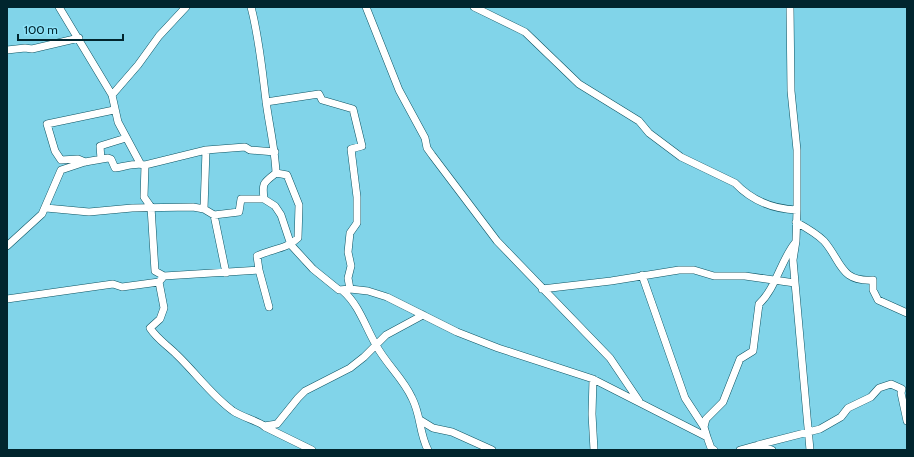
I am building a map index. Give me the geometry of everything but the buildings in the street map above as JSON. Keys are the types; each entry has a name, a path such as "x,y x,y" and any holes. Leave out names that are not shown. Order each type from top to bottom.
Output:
{"street":[{"path":"59,7 112,95 114,110 118,122 126,138 143,164 144,197 151,207 155,271 164,276 259,270"},
{"path":"112,95 138,65 159,36 186,7"},
{"path":"251,7 263,70 266,102 275,152 276,173"},
{"path":"366,7 399,90 425,138 427,148 497,241 610,358 639,401"},
{"path":"474,7 525,32 579,84 639,121 649,133 681,156 735,183 754,200 785,210 797,210"},
{"path":"790,7 791,90 797,150 796,241 793,257 810,450"},
{"path":"7,50 25,48 32,49 79,38"},
{"path":"266,102 319,94 322,100 353,110 362,146 351,149 357,197 357,223 350,233 348,252 351,266 346,290 353,299 376,345 410,392 420,420 421,436 428,450"},
{"path":"85,162 78,159 61,160 55,151 47,124 114,110"},
{"path":"101,159 100,146 126,138"},
{"path":"7,246 40,216 46,208 61,170 85,162 101,159 111,159 115,168 130,167 206,150 245,147 250,150 275,152"},
{"path":"204,209 206,150"},
{"path":"264,199 262,186 265,181 276,173 287,174 299,205 298,238 291,245 274,249 257,256 259,270 269,307"},
{"path":"46,208 89,212 151,207 193,207 204,209 214,215 239,212 241,199 264,199 275,206 281,215 291,245 313,269 339,290 368,291 387,297 457,332 498,348 593,379 639,401 707,437"},
{"path":"214,215 226,273"},
{"path":"796,222 823,241 847,275 861,281 873,280 873,290 878,300 907,313"},
{"path":"704,427 707,417 724,400 740,359 753,351 758,304 767,296 785,255 796,241"},
{"path":"542,288 690,270 714,276 745,276 796,283"},
{"path":"642,275 685,398 704,427 711,448 714,450"},
{"path":"7,299 113,284 122,287 159,282 164,276"},
{"path":"159,282 164,308 160,319 150,327 152,332 176,353 218,399 243,417 260,423 312,450"},
{"path":"264,426 277,424 305,391 350,368 391,332 423,315"},
{"path":"593,379 592,414 594,450"},
{"path":"740,450 808,433 829,425 841,417 848,408 871,397 879,388 891,384 902,389 901,393 907,420"},
{"path":"420,420 433,428 456,433 492,450"},
{"path":"758,445 770,450"}]}
